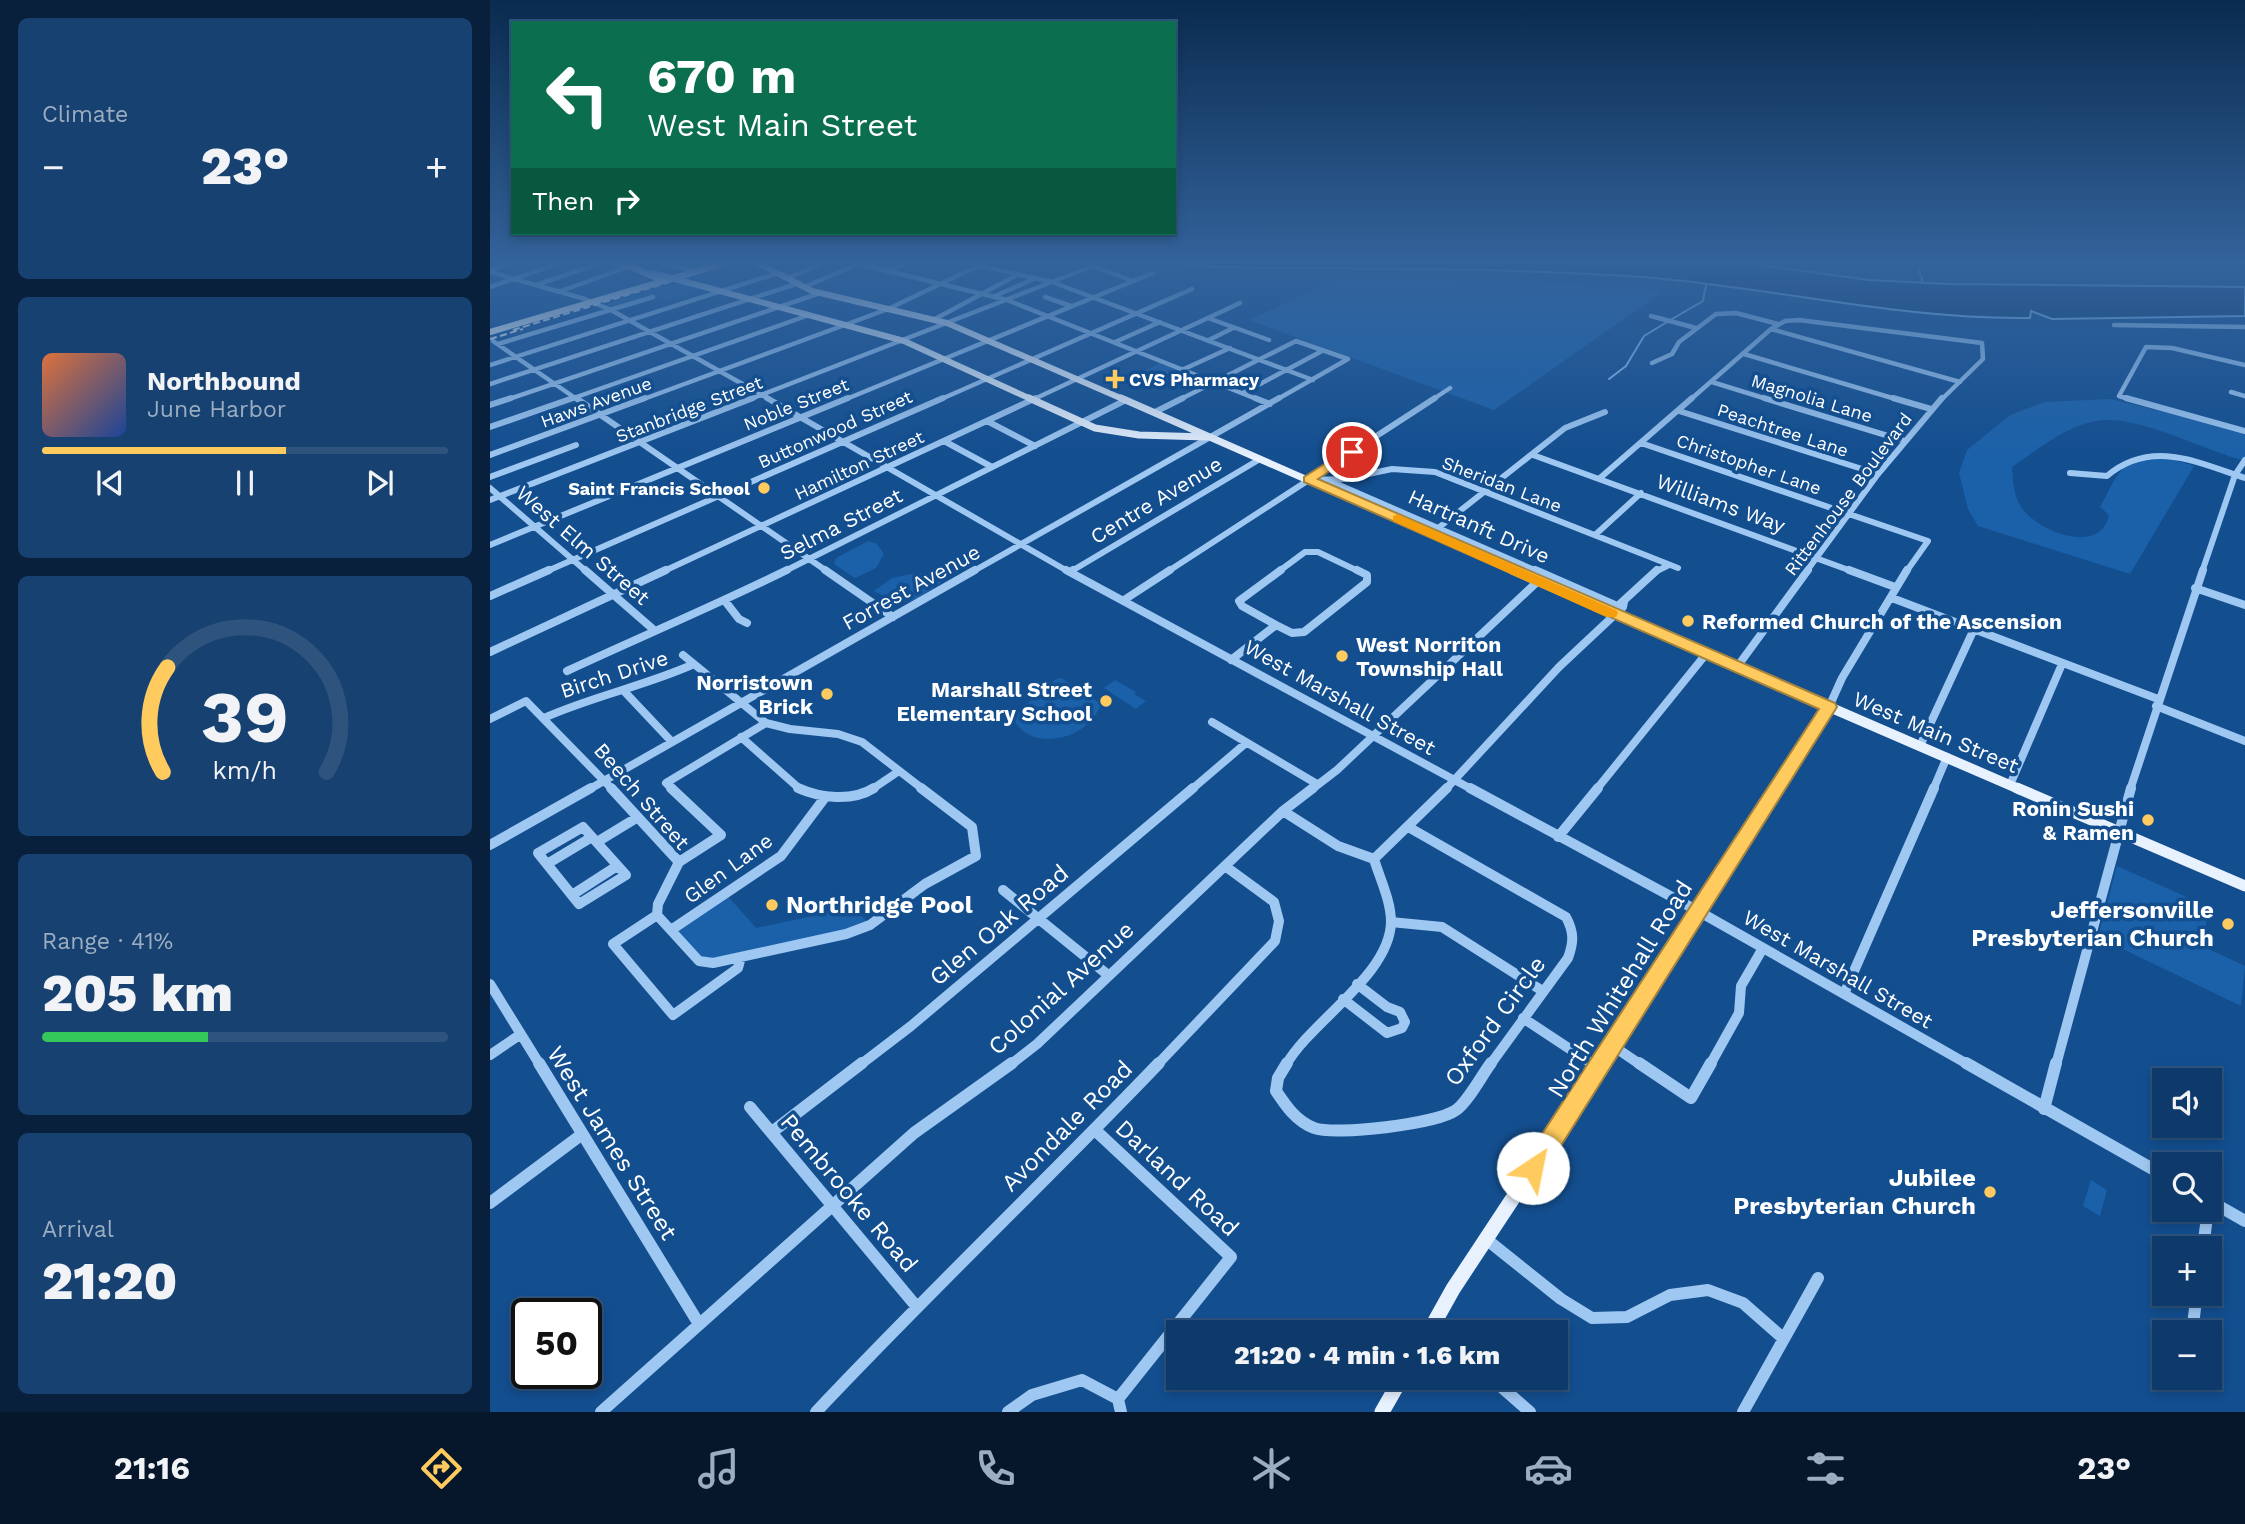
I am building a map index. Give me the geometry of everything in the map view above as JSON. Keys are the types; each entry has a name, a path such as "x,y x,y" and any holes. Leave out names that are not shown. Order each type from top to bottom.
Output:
{"main road":[{"path":"861,329 904,341 1080,423 1139,435 1210,438"},
{"name":"West Main Street","path":"962,329 1210,438 1435,530 1538,581 1618,607 1706,654 2245,886"},
{"name":"North Whitehall Road","path":"1439,1320 1486,1239 1599,1068 1829,707"},
{"path":"1382,1412 1395,1390"}],"street":[{"path":"543,329 496,342 893,617"},
{"path":"490,365 602,329"},
{"name":"West Marshall Street","path":"645,329 1021,545 1698,911 2152,1169"},
{"path":"490,384 659,329"},
{"path":"490,405 715,329"},
{"path":"490,427 769,329"},
{"name":"Haws Avenue","path":"490,455 836,329"},
{"name":"Stanbridge Street","path":"490,500 933,329"},
{"name":"Noble Street","path":"490,545 1017,329"},
{"path":"1081,329 1270,404"},
{"name":"Buttonwood Street","path":"490,596 1100,329"},
{"path":"1115,342 1143,329"},
{"path":"1209,340 1231,329"},
{"path":"1236,329 1269,340"},
{"path":"1652,363 1672,354 1679,342 1695,329"},
{"path":"1600,478 1771,329 1959,382"},
{"name":"Rittenhouse Boulevard","path":"1737,667 1905,440 1931,409 1983,359 1982,343 1870,329"},
{"path":"1182,330 1313,380"},
{"name":"Hamilton Street","path":"490,652 1182,330"},
{"path":"1155,412 1296,341 1322,351"},
{"path":"1184,369 1230,348"},
{"path":"2245,365 2172,348 2143,348 2119,396 2245,431"},
{"path":"1242,393 1322,351"},
{"name":"Forrest Avenue","path":"490,845 1348,359 1322,351"},
{"path":"1745,354 1931,409"},
{"name":"Magnolia Lane","path":"1712,382 1905,440"},
{"path":"1124,600 1450,388"},
{"path":"2231,392 2245,396"},
{"name":"Selma Street","path":"567,671 653,630 725,601 1126,400"},
{"name":"Peachtree Lane","path":"1679,411 1878,474"},
{"path":"1435,530 1565,428 1605,412"},
{"path":"987,421 1035,446"},
{"path":"944,442 992,467"},
{"name":"Christopher Lane","path":"1641,443 1928,541 1895,587"},
{"path":"490,477 576,445"},
{"name":"Williams Way","path":"1533,455 1895,587"},
{"path":"2070,473 2108,476 2117,465 2141,455 2155,455 2188,460 2245,478"},
{"name":"Centre Avenue","path":"1070,572 1260,459"},
{"path":"2045,1109 2118,831 2157,702 2235,475 2245,460"},
{"name":"Sheridan Lane","path":"1309,480 1356,478 1392,469 1435,472 1678,568"},
{"name":"Hartranft Drive","path":"1327,480 1435,530 1618,607"},
{"name":"West Elm Street","path":"490,488 574,558 653,630"},
{"path":"1595,536 1641,493"},
{"path":"1305,552 1318,552 1367,575 1367,582 1308,630 1293,633 1276,625 1242,606 1239,601 1305,552"},
{"path":"1656,559 1657,570"},
{"path":"1374,859 1410,828 1452,780 1618,607 1657,570 1669,565"},
{"name":"Colonial Avenue","path":"601,1412 914,1133 958,1104 1037,1044 1283,811 1337,769 1538,581"},
{"path":"1829,707 1842,678 1892,598 1895,587"},
{"path":"2195,588 2245,605"},
{"path":"1892,598 2157,702 2245,741"},
{"path":"725,601 739,619 747,623"},
{"path":"1231,660 1276,625"},
{"path":"1920,746 1974,629"},
{"path":"1558,837 1706,654"},
{"path":"683,655 766,723 781,729 827,731 850,736 972,827 976,856 925,884 870,925 846,934 713,963 699,961 657,915 613,944 673,1015 738,968 741,957"},
{"name":"Birch Drive","path":"544,718 581,701 665,677 694,664"},
{"path":"2010,785 2062,664"},
{"path":"623,690 672,742"},
{"name":"Beech Street","path":"490,719 526,701 679,862 658,904 657,915"},
{"path":"1212,722 1317,783"},
{"path":"679,862 722,835 666,783 766,723"},
{"path":"741,737 799,789 826,796 839,798 866,793 898,772"},
{"name":"Glen Oak Road","path":"772,1132 911,1026 1246,743"},
{"path":"1844,994 1947,757"},
{"name":"Glen Lane","path":"671,930 781,856 826,796"},
{"path":"1283,811 1356,856 1374,859"},
{"path":"595,840 638,817"},
{"path":"583,827 595,840 617,866 572,895 538,853 583,827"},
{"name":"Oxford Circle","path":"1391,922 1388,943 1357,984 1297,1050 1279,1075 1276,1091 1293,1116 1312,1130 1329,1131 1426,1122 1457,1110 1541,990 1567,958 1574,943 1574,931 1566,917 1410,828"},
{"path":"1374,859 1391,922 1442,927 1541,990"},
{"name":"Avondale Road","path":"816,1412 916,1306 1095,1130 1275,941 1279,922 1278,909 1274,902 1225,866"},
{"path":"1003,890 1108,975"},
{"path":"1613,1046 1691,1098 1739,1013 1741,986 1763,948"},
{"name":"West James Street","path":"490,984 699,1324"},
{"path":"1343,999 1374,1020 1387,1033 1399,1031 1404,1027 1401,1012 1387,1007 1357,984"},
{"path":"1523,1018 1599,1068"},
{"path":"490,1055 521,1034"},
{"name":"Pembrooke Road","path":"750,1107 916,1306"},
{"name":"Darland Road","path":"1095,1130 1231,1257 1119,1406"},
{"path":"490,1203 581,1135"},
{"path":"2222,1208 2245,1222"},
{"path":"1486,1239 1561,1300 1592,1318 1627,1317 1670,1295 1708,1290 1743,1303 1784,1339"},
{"path":"1742,1412 1818,1278"},
{"path":"1008,1412 1013,1406 1044,1390 1082,1380 1119,1406"},
{"path":"1505,1390 1530,1412"}],"shaded area":[{"path":"1273,329 1610,329 1494,410"},
{"path":"1160,363 1184,373 1162,383 1139,373"},
{"path":"2111,399 2245,432 2245,461 2156,429 2104,420 2067,431 2012,467 2016,496 2028,515 2052,531 2081,537 2094,535 2103,528 2109,515 2100,507 2117,476 2127,465 2146,458 2156,458 2176,460 2194,466 2130,574 1978,526 1968,509 1959,473 1967,450 2010,415 2045,402"},
{"path":"868,541 877,544 884,554 876,568 855,578 834,564 836,558"},
{"path":"917,573 928,574 942,582 916,599 902,602 874,591 892,578"},
{"path":"1061,678 1101,704 1084,727 1072,734 1044,739 1031,736 1020,728 1012,716 1056,679"},
{"path":"1115,680 1146,701 1136,709 1104,688"},
{"path":"2117,866 2209,907 2202,946 2245,966 2241,1006 2098,937"},
{"path":"726,894 756,928 854,907 870,925 699,961 671,930"},
{"path":"2091,1180 2107,1190 2100,1216 2083,1206"}],"waterway":[{"path":"1609,379 1626,366 1644,336 1656,329"}],"railway":[{"path":"490,339 523,329"}],"slow traffic":[{"path":"1397,518 1611,613"}],"place":[{"name":"CVS Pharmacy","path":"1115,379"},
{"name":"Saint Francis School","path":"764,488"},
{"name":"Reformed Church of the Ascension","path":"1688,621"},
{"name":"West Norriton Township Hall","path":"1342,656"},
{"name":"Norristown Brick","path":"827,694"},
{"name":"Marshall Street Elementary School","path":"1106,701"},
{"name":"Ronin Sushi & Ramen","path":"2148,820"},
{"name":"Northridge Pool","path":"772,905"},
{"name":"Jeffersonville Presbyterian Church","path":"2228,924"},
{"name":"Jubilee Presbyterian Church","path":"1990,1192"}],"route":[{"path":"1352,452 1309,480 1829,707 1533,1168"}]}
